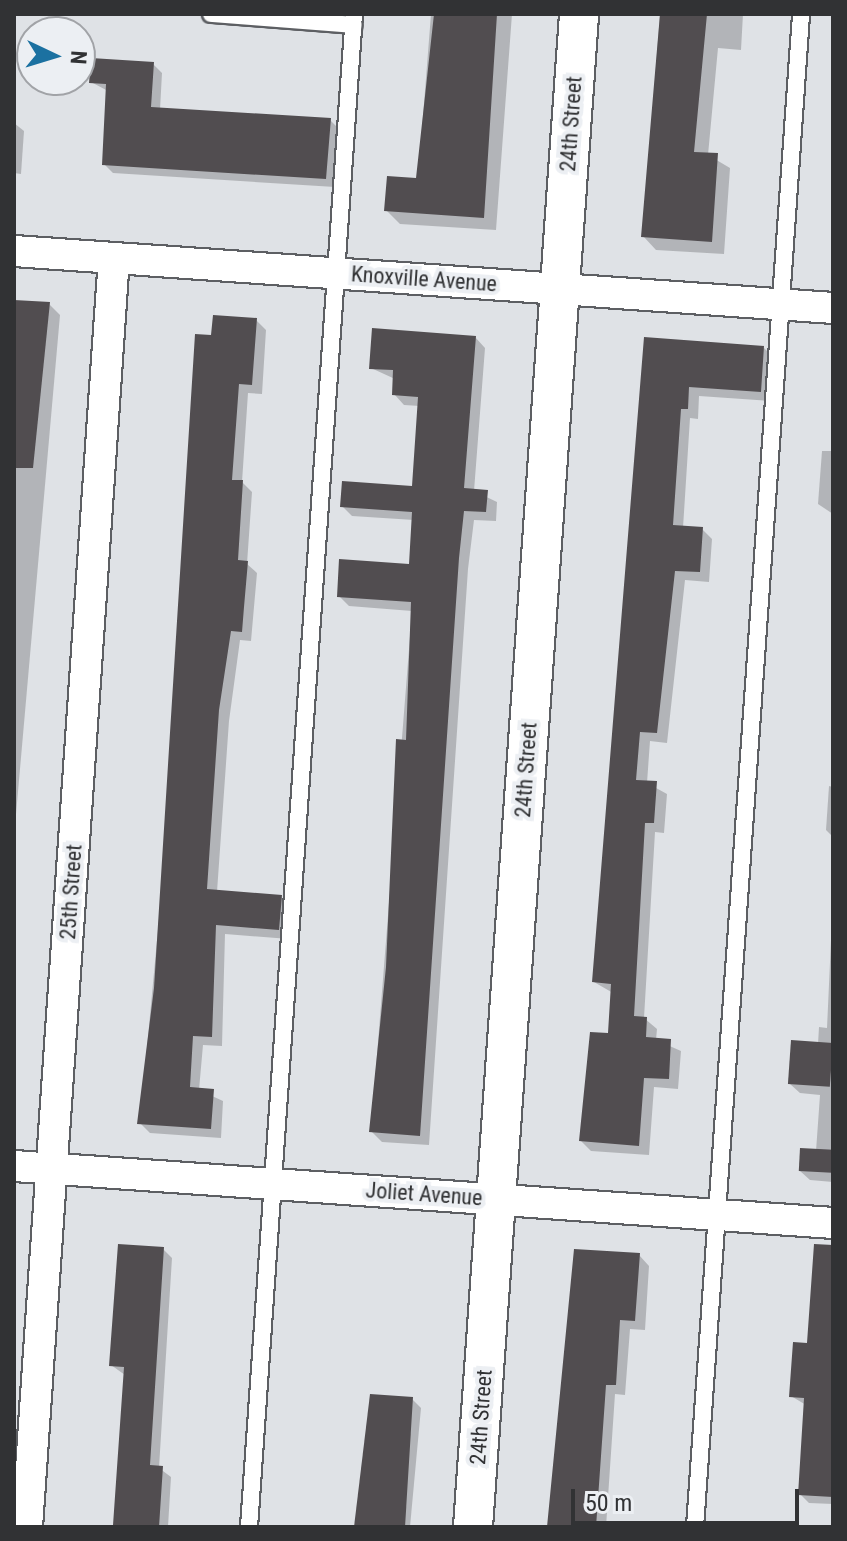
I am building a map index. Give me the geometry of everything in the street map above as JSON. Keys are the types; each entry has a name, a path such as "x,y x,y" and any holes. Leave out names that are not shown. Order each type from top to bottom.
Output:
{"street":[{"name":"24th Street","path":"473,1527 579,14"},
{"name":"Knoxville Avenue","path":"14,251 833,308"},
{"name":"25th Street","path":"27,1527 114,258"},
{"name":"Joliet Avenue","path":"14,1166 833,1223"}],"lane":[{"path":"211,14 354,20 249,1527"},
{"path":"695,1527 801,14"}],"building":[{"path":"434,14 497,14 484,218 384,211 387,176 416,178"},
{"path":"660,14 707,14 694,152 718,153 712,242 641,237"},
{"path":"96,58 154,62 151,107 331,118 326,179 102,165 106,84 96,83"},
{"path":"14,300 50,302 33,468 14,468"},
{"path":"213,315 257,318 252,385 239,384 232,480 243,480 238,560 248,561 242,632 231,631 219,710 207,889 282,895 279,930 216,925 212,1037 193,1036 190,1087 214,1089 211,1129 137,1124 154,988 195,334 211,335"},
{"path":"372,328 476,336 464,488 488,490 486,512 464,511 459,558 420,1136 369,1132 386,967 396,739 406,740 411,602 337,597 339,559 409,564 412,512 340,507 342,481 412,486 418,397 392,395 393,370 369,369"},
{"path":"644,337 764,346 761,392 689,387 688,409 681,409 673,525 703,527 700,572 675,571 657,733 640,732 636,780 657,781 654,823 645,823 634,1016 647,1017 646,1037 671,1039 669,1079 644,1078 639,1146 579,1141 590,1032 608,1033 611,984 592,982"},
{"path":"791,1040 833,1043 830,1087 788,1084"},
{"path":"800,1148 833,1150 832,1173 799,1171"},
{"path":"118,1244 164,1247 150,1465 163,1466 159,1527 113,1525 124,1367 109,1366"},
{"path":"814,1244 833,1245 833,1497 798,1495 804,1398 789,1397 793,1342 807,1343"},
{"path":"574,1249 640,1253 635,1321 620,1320 616,1385 606,1385 596,1527 547,1527"},
{"path":"370,1394 413,1397 405,1527 354,1527"}]}
